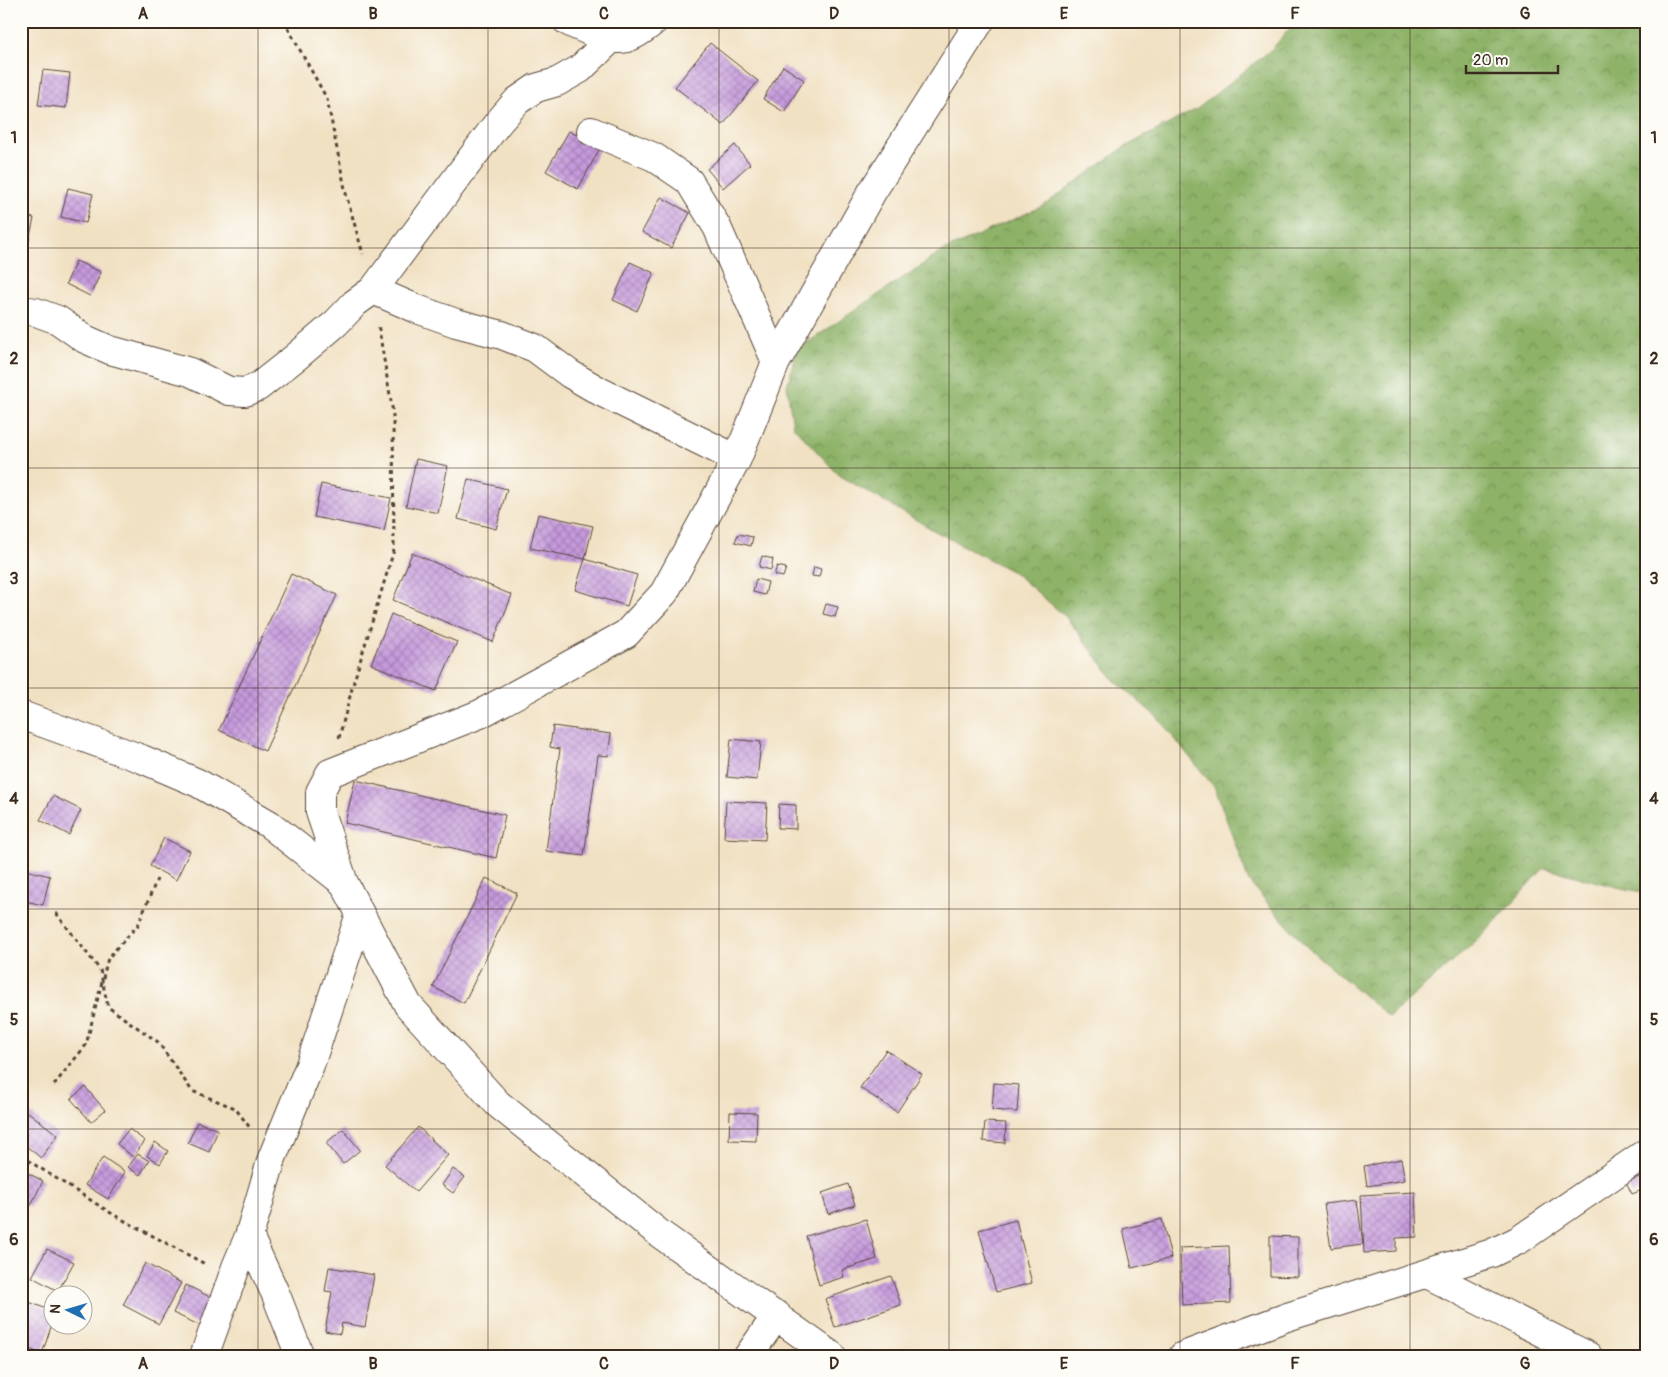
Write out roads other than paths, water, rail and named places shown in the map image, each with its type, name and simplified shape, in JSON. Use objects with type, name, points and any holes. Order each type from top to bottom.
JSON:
[{"type":"street","points":[[567,21],[610,40],[624,39],[641,33],[654,21]]},
{"type":"street","points":[[832,1356],[777,1315],[660,1234],[498,1104],[408,1005],[344,883],[320,812],[320,792],[330,773],[480,714],[626,634],[664,593],[736,458],[776,362],[872,192],[980,21]]},
{"type":"street","points":[[21,310],[36,312],[58,320],[85,339],[110,350],[190,372],[229,391],[245,392],[258,387],[296,358],[336,323],[355,303],[373,290],[497,124],[517,101],[536,88],[557,82],[580,69],[610,40]]},
{"type":"street","points":[[591,131],[654,157],[689,181],[717,227],[776,362]]},
{"type":"street","points":[[373,290],[432,315],[502,335],[535,348],[570,374],[601,392],[736,458]]},
{"type":"street","points":[[23,723],[142,759],[198,782],[269,824],[344,883]]},
{"type":"street","points":[[204,1356],[249,1236],[272,1158],[310,1065],[360,914]]},
{"type":"street","points":[[1183,1356],[1287,1317],[1492,1253],[1519,1240],[1647,1152]]},
{"type":"street","points":[[249,1236],[276,1295],[300,1356]]},
{"type":"street","points":[[1427,1274],[1588,1356]]},
{"type":"street","points":[[748,1356],[777,1315]]}]
